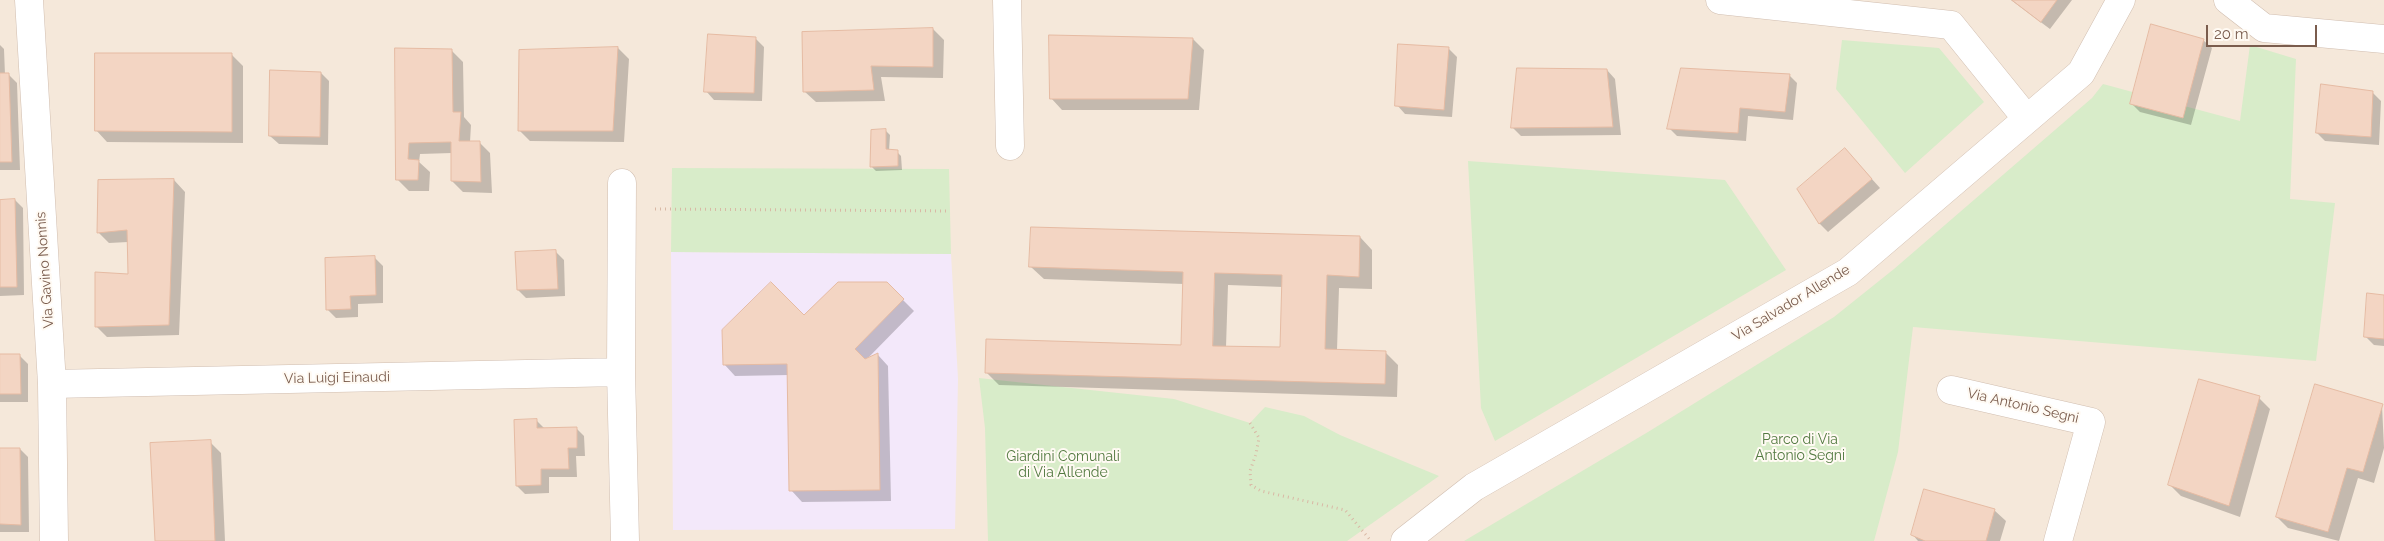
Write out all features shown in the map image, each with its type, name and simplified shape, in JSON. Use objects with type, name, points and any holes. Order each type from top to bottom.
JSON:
[{"type":"street","name":"Via Gavino Nonnis","points":[[29,0],[52,384],[54,541]]},
{"type":"street","points":[[1007,0],[1010,146]]},
{"type":"street","points":[[1720,0],[1951,25],[2027,119]]},
{"type":"street","name":"Via Salvador Allende","points":[[1406,541],[1474,487],[1848,272],[2081,73],[2121,0]]},
{"type":"street","points":[[2228,0],[2264,28],[2384,39]]},
{"type":"street","points":[[622,196],[621,372],[625,541]]},
{"type":"street","name":"Via Luigi Einaudi","points":[[52,384],[621,372]]},
{"type":"street","name":"Via Antonio Segni","points":[[1951,390],[2091,422],[2058,541]]},
{"type":"path","points":[[622,196],[950,211]]},
{"type":"path","points":[[1250,423],[1259,438],[1250,470],[1251,484],[1269,493],[1345,510],[1371,541]]},
{"type":"shaded area","points":[[0,0],[2384,0],[2384,541],[0,541]]},
{"type":"shaded area","points":[[671,252],[951,254],[958,379],[955,529],[673,530]]},
{"type":"green space","points":[[1842,40],[1939,48],[1984,102],[1905,173],[1836,89]]},
{"type":"green space","name":"Parco di Via Antonio Segni","points":[[2250,45],[2296,59],[2290,199],[2335,203],[2316,361],[1913,327],[1898,452],[1874,541],[1464,541],[1648,432],[1834,317],[1894,269],[2092,98],[2103,84],[2240,121]]},
{"type":"green space","points":[[1468,161],[1725,180],[1786,270],[1495,441],[1481,408]]},
{"type":"green space","points":[[672,168],[949,169],[951,254],[671,252]]},
{"type":"green space","name":"Giardini Comunali di Via Allende","points":[[979,378],[1174,399],[1250,423],[1265,407],[1304,416],[1340,435],[1439,476],[1347,541],[988,541],[985,428]]},
{"type":"building","points":[[2012,0],[2057,0],[2041,22]]},
{"type":"building","points":[[2151,24],[2204,39],[2183,118],[2130,104]]},
{"type":"building","points":[[933,28],[933,67],[871,66],[874,90],[803,92],[802,32]]},
{"type":"building","points":[[708,34],[756,37],[754,93],[704,92]]},
{"type":"building","points":[[1049,35],[1193,38],[1188,99],[1050,99]]},
{"type":"building","points":[[1398,44],[1449,47],[1444,110],[1395,106]]},
{"type":"building","points":[[618,47],[613,131],[518,131],[519,50]]},
{"type":"building","points":[[395,48],[452,49],[453,112],[461,112],[459,141],[480,141],[481,182],[451,181],[451,142],[409,143],[408,159],[419,160],[418,180],[396,180]]},
{"type":"building","points":[[95,53],[232,53],[232,132],[95,131]]},
{"type":"building","points":[[1517,68],[1607,69],[1613,127],[1511,128]]},
{"type":"building","points":[[1681,68],[1790,74],[1785,112],[1740,108],[1738,133],[1667,129]]},
{"type":"building","points":[[270,70],[321,72],[320,137],[269,136]]},
{"type":"building","points":[[0,73],[9,73],[12,162],[0,162]]},
{"type":"building","points":[[2321,84],[2373,91],[2371,137],[2316,133]]},
{"type":"building","points":[[886,129],[886,149],[898,150],[898,166],[870,167],[871,130]]},
{"type":"building","points":[[1845,148],[1872,179],[1819,224],[1797,189]]},
{"type":"building","points":[[174,179],[169,325],[95,327],[95,272],[128,274],[127,230],[97,233],[98,180]]},
{"type":"building","points":[[15,199],[17,287],[0,287],[0,200]]},
{"type":"building","points":[[1031,227],[1360,236],[1359,277],[1327,275],[1325,349],[1386,351],[1385,384],[985,373],[986,339],[1181,345],[1183,272],[1029,267]],"holes":[[[1215,273],[1282,275],[1280,347],[1213,346]]]},
{"type":"building","points":[[556,250],[558,289],[517,290],[515,252]]},
{"type":"building","points":[[375,256],[376,295],[350,296],[351,309],[326,310],[325,258]]},
{"type":"building","points":[[771,282],[804,315],[838,282],[887,282],[904,299],[855,349],[865,359],[878,353],[880,490],[789,491],[787,364],[723,365],[722,330]]},
{"type":"building","points":[[2367,293],[2384,295],[2384,339],[2364,337]]},
{"type":"building","points":[[0,354],[20,354],[21,394],[0,394]]},
{"type":"building","points":[[2199,379],[2260,396],[2229,506],[2168,485]]},
{"type":"building","points":[[2315,384],[2383,404],[2363,472],[2347,468],[2328,532],[2276,517]]},
{"type":"building","points":[[537,419],[537,428],[577,427],[577,448],[568,448],[569,469],[541,469],[541,485],[516,486],[514,420]]},
{"type":"building","points":[[211,440],[215,541],[155,541],[150,443]]},
{"type":"building","points":[[0,448],[20,448],[21,525],[0,524]]},
{"type":"building","points":[[1924,489],[1995,509],[1986,541],[1925,541],[1911,535]]}]
